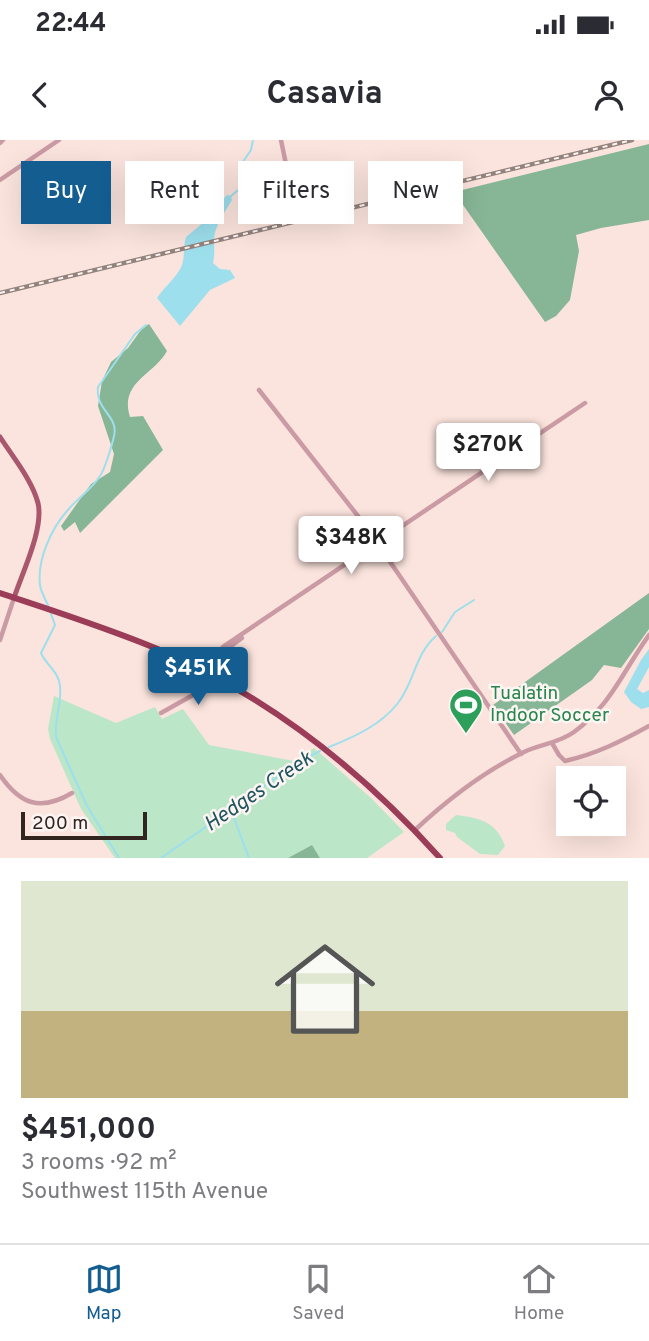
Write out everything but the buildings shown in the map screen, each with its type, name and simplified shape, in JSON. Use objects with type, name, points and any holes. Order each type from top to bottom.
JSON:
[{"type":"highway","points":[[0,593],[115,632],[206,671],[272,710],[363,780],[440,858]]},
{"type":"main road","points":[[0,437],[32,488],[39,511],[36,533],[14,598]]},
{"type":"street","points":[[0,180],[59,140]]},
{"type":"street","points":[[281,140],[285,161]]},
{"type":"street","points":[[259,390],[377,543],[520,754]]},
{"type":"street","points":[[161,713],[190,698],[209,662],[218,652],[585,403]]},
{"type":"street","points":[[0,640],[14,598]]},
{"type":"street","points":[[415,830],[444,804],[520,754],[563,739],[576,730],[607,701],[649,635]]},
{"type":"street","points":[[552,743],[565,761],[611,746],[649,726]]},
{"type":"street","points":[[0,775],[15,794],[33,803],[55,802],[72,793]]},
{"type":"green space","points":[[649,144],[649,220],[576,235],[579,251],[570,300],[556,316],[545,322],[463,205],[463,190]]},
{"type":"green space","points":[[149,324],[167,351],[133,387],[128,405],[130,417],[143,416],[163,450],[80,533],[75,522],[64,531],[61,526],[91,484],[110,472],[114,454],[98,406],[102,381],[111,362],[128,348]]},
{"type":"green space","points":[[649,593],[649,629],[621,668],[604,665],[592,680],[514,735],[493,705]]},
{"type":"green space","points":[[54,696],[116,723],[155,707],[162,719],[183,709],[209,745],[294,761],[314,748],[371,798],[404,832],[367,858],[320,858],[312,845],[288,858],[115,858],[81,809],[50,739],[48,729]]},
{"type":"green space","points":[[456,815],[492,826],[505,846],[498,855],[480,854],[455,833],[446,830],[446,824]]},
{"type":"green space","points":[[312,845],[320,858],[288,858]]},
{"type":"water","points":[[227,195],[231,196],[232,200],[224,214],[224,199]]},
{"type":"water","points":[[202,224],[218,224],[214,239],[213,263],[220,269],[230,270],[235,278],[210,290],[180,326],[157,298],[180,269],[186,237]]},
{"type":"water","points":[[649,649],[649,667],[637,689],[643,693],[649,690],[649,707],[641,709],[631,702],[624,692]]},
{"type":"waterway","name":"Hedges Creek","points":[[231,196],[243,186],[242,163],[251,150],[253,140]]},
{"type":"waterway","name":"Hedges Creek","points":[[48,605],[41,588],[40,575],[46,545],[61,518],[100,476],[114,436],[115,429],[100,402],[98,387],[135,334],[146,325]]},
{"type":"waterway","name":"Hedges Creek","points":[[442,632],[455,612],[474,600]]},
{"type":"waterway","name":"Hedges Creek","points":[[51,614],[55,625],[41,653],[60,686],[56,737],[87,806],[119,858]]},
{"type":"waterway","name":"Hedges Creek","points":[[329,747],[366,730],[391,711],[403,695],[423,651],[436,636]]},
{"type":"waterway","name":"Hedges Creek","points":[[161,858],[299,762],[320,751]]},
{"type":"waterway","points":[[231,810],[249,858]]},
{"type":"railway","points":[[0,293],[632,140]]},
{"type":"place","name":"Tualatin Indoor Soccer","points":[[466,735]]}]
